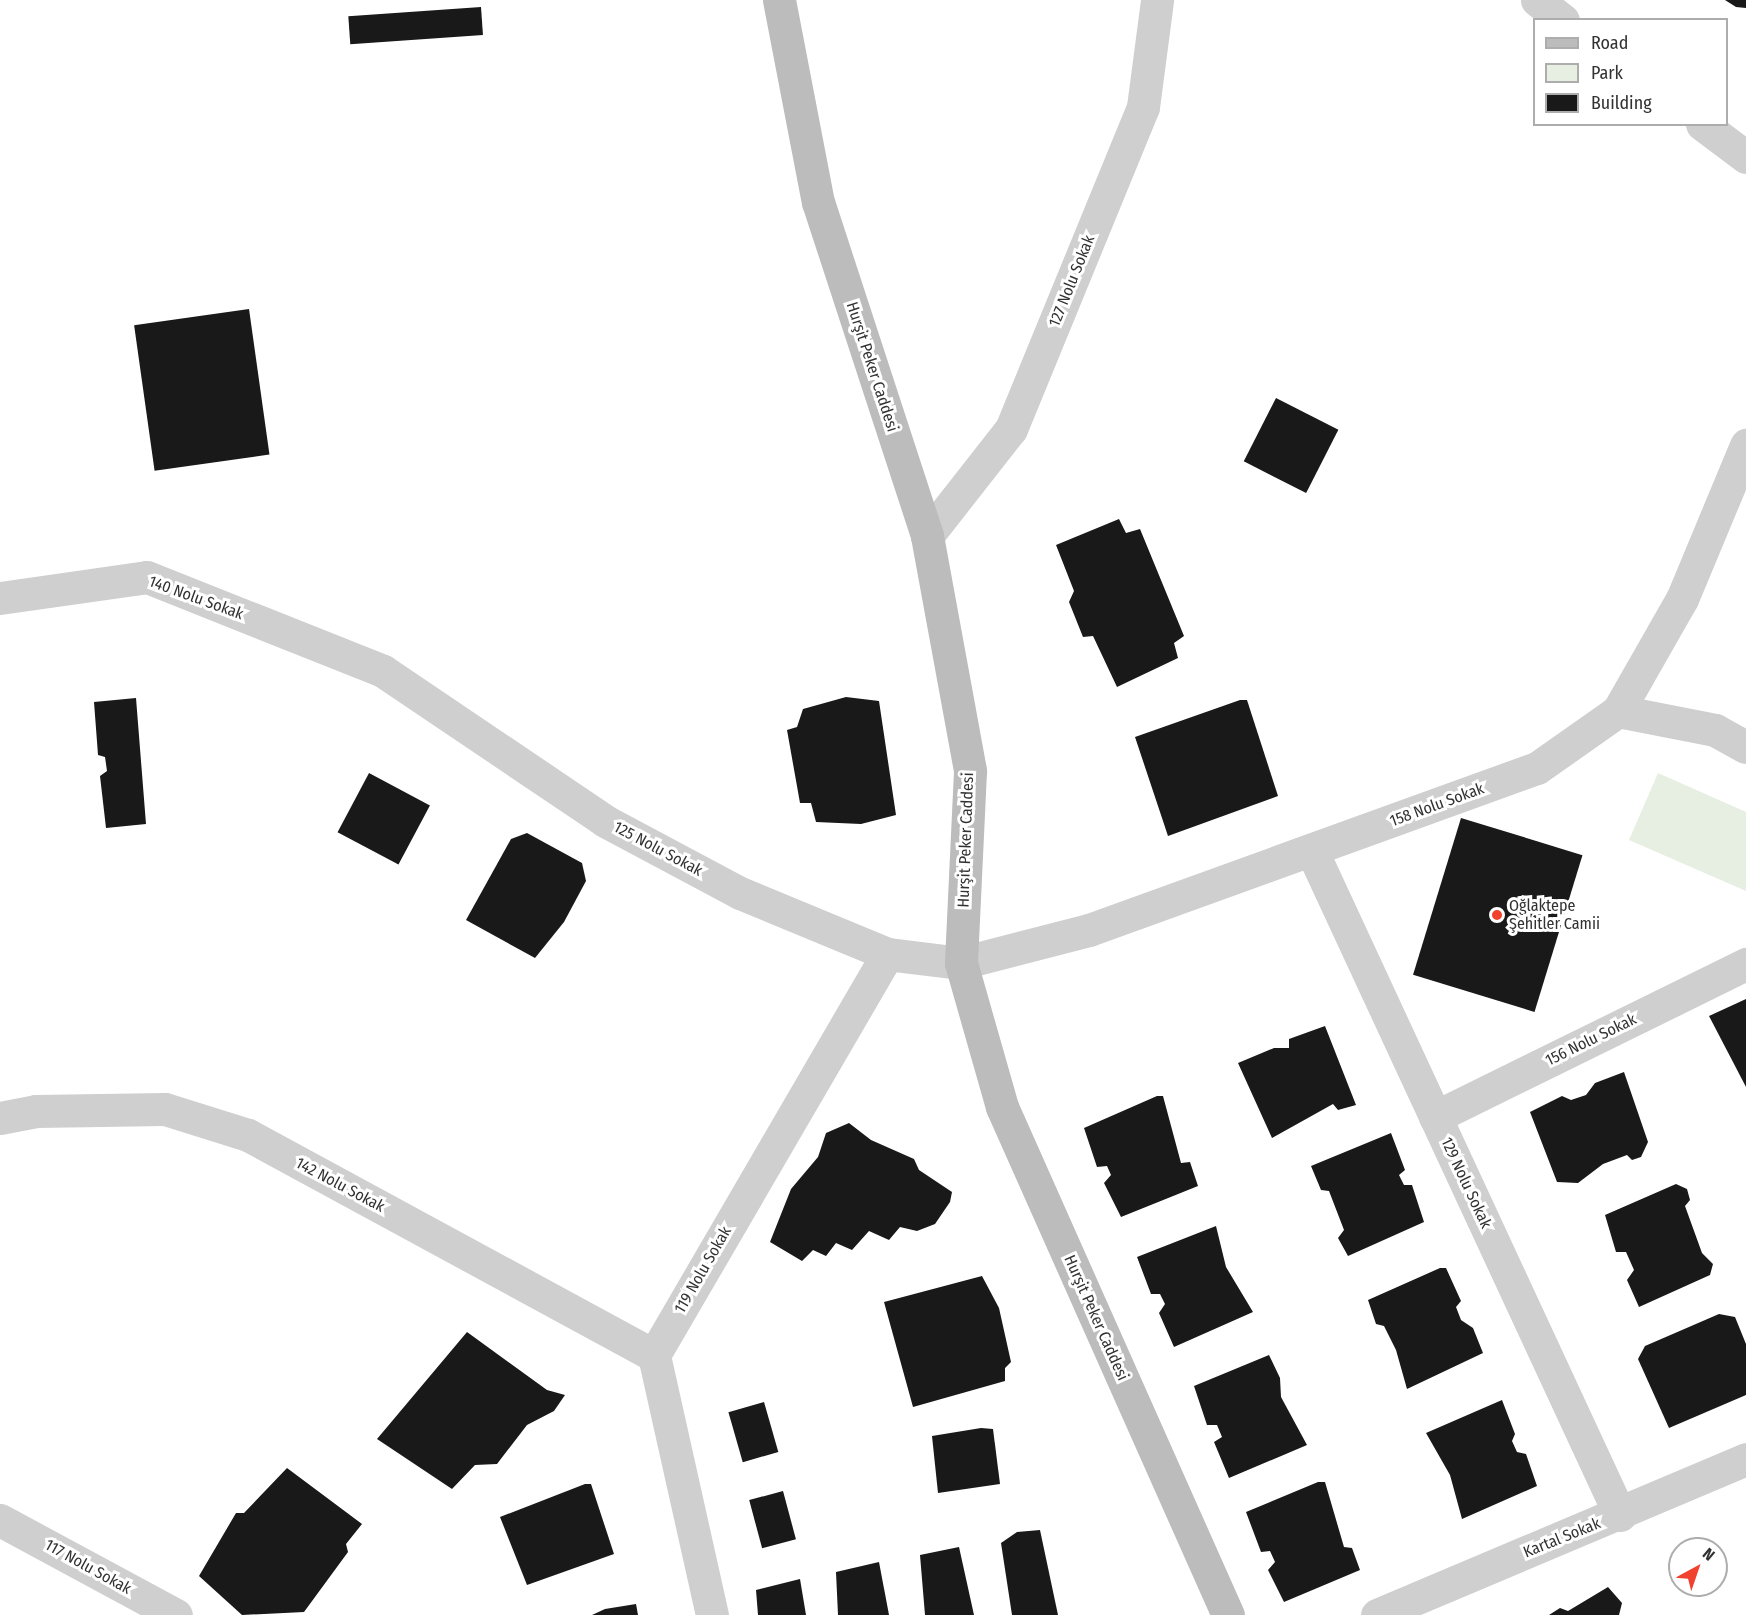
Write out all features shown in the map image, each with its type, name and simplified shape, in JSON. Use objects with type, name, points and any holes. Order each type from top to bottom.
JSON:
[{"type":"street","name":"Hurşit Peker Caddesi","points":[[779,0],[818,202],[927,536],[970,771],[961,963],[1002,1107],[1228,1615]]},
{"type":"street","name":"127 Nolu Sokak","points":[[927,536],[1011,429],[1143,107],[1157,0]]},
{"type":"street","points":[[1537,0],[1560,18]]},
{"type":"street","points":[[1705,126],[1746,158]]},
{"type":"street","name":"158 Nolu Sokak","points":[[961,963],[1089,930],[1537,768],[1618,711],[1682,599],[1746,445]]},
{"type":"street","name":"140 Nolu Sokak","points":[[0,598],[147,577],[383,671]]},
{"type":"street","name":"125 Nolu Sokak","points":[[383,671],[605,821],[740,892],[887,954],[961,963]]},
{"type":"street","points":[[1618,711],[1715,730],[1746,747]]},
{"type":"street","name":"129 Nolu Sokak","points":[[1312,851],[1620,1515]]},
{"type":"street","name":"119 Nolu Sokak","points":[[654,1355],[887,954]]},
{"type":"street","name":"156 Nolu Sokak","points":[[1435,1117],[1746,964]]},
{"type":"street","name":"142 Nolu Sokak","points":[[0,1118],[36,1112],[165,1109],[248,1135],[654,1355]]},
{"type":"street","points":[[654,1355],[712,1615]]},
{"type":"street","name":"Kartal Sokak","points":[[1377,1615],[1620,1515],[1746,1459]]},
{"type":"street","name":"117 Nolu Sokak","points":[[0,1520],[176,1615]]},
{"type":"green space","points":[[1658,773],[1746,812],[1746,891],[1629,840]]},
{"type":"building","points":[[1725,0],[1746,0],[1746,8],[1736,7]]},
{"type":"building","points":[[481,7],[483,35],[350,44],[348,16]]},
{"type":"building","points":[[249,309],[269,455],[155,471],[134,325]]},
{"type":"building","points":[[1276,398],[1338,430],[1306,493],[1244,461]]},
{"type":"building","points":[[1119,519],[1126,533],[1140,529],[1184,636],[1174,643],[1178,658],[1117,687],[1093,636],[1083,637],[1069,602],[1074,591],[1056,545]]},
{"type":"building","points":[[846,697],[879,701],[896,815],[861,824],[816,822],[811,803],[800,803],[787,730],[797,727],[803,709]]},
{"type":"building","points":[[136,698],[146,824],[106,828],[100,776],[107,771],[105,757],[98,755],[94,702]]},
{"type":"building","points":[[1240,700],[1247,700],[1278,796],[1168,836],[1135,737]]},
{"type":"building","points":[[369,773],[430,805],[398,865],[338,832]]},
{"type":"building","name":"Oğlaktepe Şehitler Camii","points":[[1461,818],[1582,855],[1535,1012],[1413,975]]},
{"type":"building","points":[[527,833],[582,863],[586,881],[564,922],[535,958],[466,920],[511,839]]},
{"type":"building","points":[[1746,999],[1746,1087],[1709,1016]]},
{"type":"building","points":[[1325,1026],[1356,1105],[1338,1110],[1333,1104],[1272,1138],[1238,1063],[1274,1048],[1289,1048],[1289,1039]]},
{"type":"building","points":[[1624,1072],[1648,1142],[1641,1157],[1632,1160],[1627,1155],[1603,1164],[1578,1183],[1557,1182],[1530,1112],[1562,1096],[1571,1100],[1586,1095],[1595,1083]]},
{"type":"building","points":[[1157,1096],[1163,1096],[1181,1163],[1190,1162],[1198,1186],[1121,1217],[1104,1183],[1111,1175],[1107,1166],[1097,1167],[1084,1128]]},
{"type":"building","points":[[849,1123],[871,1140],[914,1159],[919,1170],[952,1192],[950,1202],[935,1224],[917,1231],[900,1227],[889,1240],[869,1231],[852,1250],[836,1243],[826,1256],[813,1250],[802,1261],[770,1242],[791,1189],[818,1157],[826,1133]]},
{"type":"building","points":[[1391,1133],[1405,1170],[1399,1175],[1404,1185],[1412,1185],[1424,1222],[1348,1256],[1338,1238],[1344,1230],[1329,1191],[1321,1190],[1311,1166]]},
{"type":"building","points":[[1676,1184],[1687,1189],[1690,1200],[1685,1206],[1702,1253],[1713,1264],[1710,1275],[1639,1307],[1627,1280],[1634,1270],[1626,1252],[1616,1252],[1605,1215]]},
{"type":"building","points":[[1216,1226],[1226,1267],[1253,1312],[1174,1347],[1159,1313],[1165,1304],[1160,1294],[1151,1294],[1137,1257]]},
{"type":"building","points":[[1440,1268],[1446,1268],[1461,1301],[1456,1307],[1461,1320],[1473,1328],[1483,1353],[1407,1389],[1396,1350],[1384,1326],[1376,1324],[1368,1300]]},
{"type":"building","points":[[982,1276],[999,1308],[1011,1362],[1005,1368],[1005,1381],[913,1407],[884,1302]]},
{"type":"building","points":[[1719,1314],[1735,1317],[1746,1344],[1746,1395],[1669,1428],[1638,1359],[1645,1346]]},
{"type":"building","points":[[467,1332],[547,1390],[565,1395],[554,1411],[527,1425],[497,1464],[475,1465],[452,1489],[377,1439]]},
{"type":"building","points":[[1269,1355],[1280,1378],[1281,1397],[1307,1445],[1229,1478],[1214,1442],[1222,1437],[1217,1425],[1207,1425],[1194,1386]]},
{"type":"building","points":[[1502,1400],[1515,1434],[1512,1441],[1517,1452],[1526,1454],[1537,1486],[1462,1519],[1450,1475],[1426,1433]]},
{"type":"building","points":[[764,1402],[778,1452],[743,1462],[728,1412]]},
{"type":"building","points":[[981,1428],[993,1429],[1000,1484],[938,1493],[932,1436]]},
{"type":"building","points":[[287,1468],[362,1524],[346,1544],[348,1552],[304,1612],[242,1615],[199,1576],[236,1513],[244,1513]]},
{"type":"building","points":[[1318,1482],[1325,1482],[1344,1547],[1352,1548],[1360,1570],[1284,1602],[1268,1570],[1275,1562],[1270,1551],[1261,1552],[1246,1512]]},
{"type":"building","points":[[585,1484],[591,1484],[614,1554],[527,1585],[500,1517]]},
{"type":"building","points":[[783,1491],[796,1539],[762,1548],[749,1500]]},
{"type":"building","points":[[1040,1530],[1058,1615],[1012,1615],[1001,1543],[1017,1532]]},
{"type":"building","points":[[959,1547],[974,1615],[925,1615],[920,1555]]},
{"type":"building","points":[[879,1562],[889,1615],[838,1615],[836,1572]]},
{"type":"building","points":[[800,1579],[806,1615],[758,1615],[756,1590]]},
{"type":"building","points":[[1608,1587],[1622,1603],[1619,1615],[1549,1615],[1560,1608],[1568,1611]]},
{"type":"building","points":[[636,1604],[638,1615],[592,1615],[605,1609]]},
{"type":"place","name":"Oğlaktepe Şehitler Camii","points":[[1497,915]]}]
